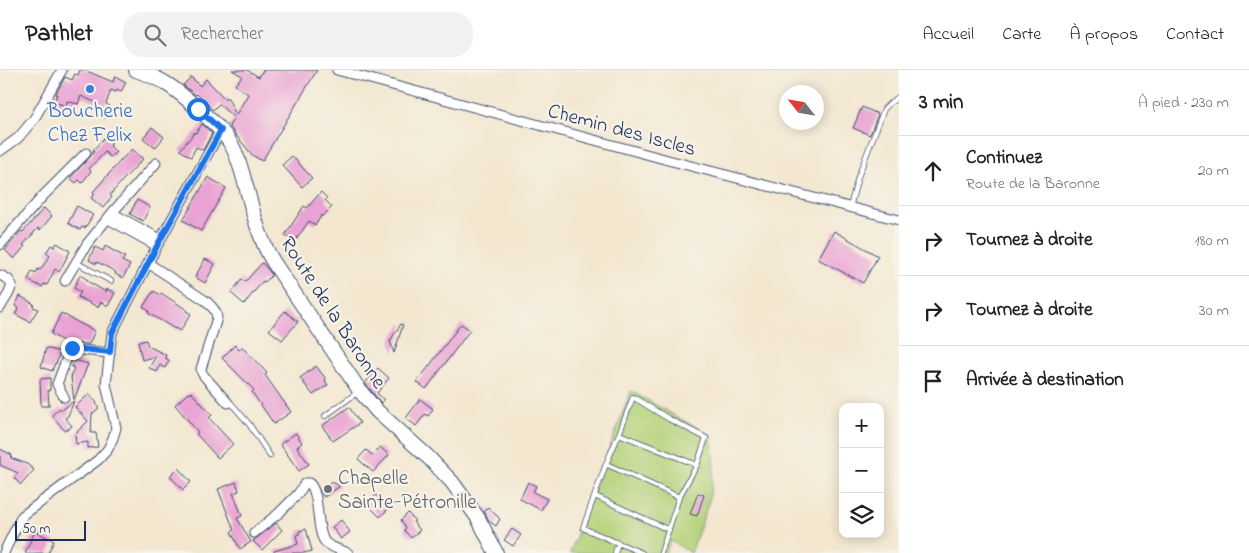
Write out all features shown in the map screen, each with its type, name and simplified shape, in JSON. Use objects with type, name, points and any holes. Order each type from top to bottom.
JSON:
[{"type":"main road","name":"Route de la Baronne","points":[[136,70],[169,84],[221,130],[228,139],[239,163],[270,258],[360,391],[377,411],[428,457],[452,482],[478,518],[492,550]]},
{"type":"street","points":[[0,151],[18,138],[34,119],[62,70]]},
{"type":"street","name":"Chemin des Iscles","points":[[337,70],[668,160],[899,220]]},
{"type":"street","points":[[4,553],[22,516],[98,460],[108,449],[116,428],[106,384],[112,333],[159,242],[221,130]]},
{"type":"street","points":[[0,245],[43,196],[86,152]]},
{"type":"street","points":[[65,281],[87,244],[156,163]]},
{"type":"street","points":[[110,216],[159,242]]},
{"type":"street","points":[[148,263],[194,293],[213,308],[216,313],[217,318],[201,369],[202,373],[228,403]]},
{"type":"street","points":[[0,274],[12,284],[0,308]]},
{"type":"street","points":[[64,397],[57,384],[72,348],[110,352]]},
{"type":"street","points":[[254,533],[279,513],[298,494],[305,483],[309,483],[314,489],[325,542],[348,553]]},
{"type":"lane","points":[[850,207],[858,177],[884,109],[899,97]]},
{"type":"lane","points":[[77,262],[111,281]]},
{"type":"lane","points":[[325,416],[360,391]]},
{"type":"lane","points":[[642,553],[584,528],[606,464],[633,397],[706,438],[697,465],[679,497],[661,553]]},
{"type":"lane","points":[[228,403],[231,403],[249,424],[270,456]]},
{"type":"lane","points":[[619,434],[697,465]]},
{"type":"lane","points":[[606,464],[679,497]]},
{"type":"lane","points":[[595,496],[669,530]]},
{"type":"lane","points":[[615,553],[618,543]]},
{"type":"green space","points":[[631,391],[711,436],[714,466],[709,501],[691,553],[671,541],[665,553],[570,553]]},
{"type":"building","points":[[80,70],[113,82],[115,76],[126,82],[121,92],[111,90],[106,104],[110,106],[106,116],[95,110],[97,103],[81,96],[78,104],[67,101],[66,106],[54,102],[65,77],[72,80],[75,74],[78,75]]},
{"type":"building","points":[[232,70],[247,70],[259,77],[263,70],[317,70],[262,161],[252,155],[229,126],[234,118],[219,104],[213,110],[197,94],[183,85],[191,77],[200,86],[206,79],[224,98],[228,98],[236,115],[248,94],[235,85],[242,76]]},
{"type":"building","points":[[862,107],[878,114],[870,135],[853,128]]},
{"type":"building","points":[[202,124],[212,133],[203,150],[196,147],[191,157],[180,150]]},
{"type":"building","points":[[152,127],[164,137],[155,148],[143,138]]},
{"type":"building","points":[[105,137],[112,143],[110,146],[116,152],[110,157],[105,152],[89,169],[91,171],[82,183],[79,180],[76,183],[70,178],[90,157],[93,150]]},
{"type":"building","points":[[132,149],[143,159],[110,195],[112,197],[103,208],[91,198],[95,194],[93,192]]},
{"type":"building","points":[[292,156],[312,178],[302,187],[282,165]]},
{"type":"building","points":[[208,177],[226,188],[201,231],[183,220]]},
{"type":"building","points":[[321,192],[327,198],[325,200],[332,207],[322,215],[315,225],[309,221],[295,241],[285,235],[304,206],[307,208]]},
{"type":"building","points":[[137,200],[150,207],[143,221],[130,214]]},
{"type":"building","points":[[77,206],[93,215],[85,228],[82,227],[80,230],[68,223]]},
{"type":"building","points":[[44,208],[52,216],[40,230],[38,228],[14,259],[5,250]]},
{"type":"building","points":[[834,231],[878,256],[863,283],[818,259]]},
{"type":"building","points":[[57,243],[70,251],[59,272],[55,269],[47,285],[44,284],[42,287],[28,280],[32,271],[36,273],[38,269],[40,270],[50,256],[46,253],[51,245],[54,247]]},
{"type":"building","points":[[105,246],[125,257],[122,261],[130,265],[123,278],[115,274],[116,272],[89,260],[95,247],[103,251]]},
{"type":"building","points":[[205,259],[215,264],[205,283],[195,277]]},
{"type":"building","points":[[262,263],[272,275],[265,282],[263,281],[244,304],[231,293],[242,279],[245,282]]},
{"type":"building","points":[[80,275],[106,292],[107,289],[115,293],[108,306],[101,302],[98,307],[78,297],[81,292],[74,288]]},
{"type":"building","points":[[154,291],[160,295],[161,293],[191,314],[180,331],[148,313],[149,311],[143,307]]},
{"type":"building","points":[[20,296],[34,304],[33,307],[38,309],[30,322],[15,314],[19,308],[15,306]]},
{"type":"building","points":[[285,311],[298,322],[282,340],[269,330]]},
{"type":"building","points":[[61,313],[95,331],[89,344],[68,344],[51,334]]},
{"type":"building","points":[[401,324],[403,325],[394,353],[390,341]]},
{"type":"building","points":[[461,324],[470,330],[426,389],[417,382]]},
{"type":"building","points":[[146,340],[148,346],[166,355],[165,358],[169,360],[165,368],[160,365],[157,372],[149,368],[156,356],[142,360],[138,342]]},
{"type":"building","points":[[235,345],[239,350],[242,347],[267,373],[265,375],[291,412],[274,424],[252,392],[254,390],[222,358]]},
{"type":"building","points":[[46,348],[60,352],[52,371],[41,367]]},
{"type":"building","points":[[75,360],[88,364],[74,400],[71,376]]},
{"type":"building","points":[[316,366],[326,379],[325,381],[328,385],[313,395],[300,378]]},
{"type":"building","points":[[378,368],[389,378],[377,393],[384,400],[381,403],[365,383]]},
{"type":"building","points":[[50,378],[50,390],[48,390],[49,406],[41,406],[40,379]]},
{"type":"building","points":[[191,392],[212,415],[209,418],[233,444],[218,458],[196,434],[198,432],[175,405]]},
{"type":"building","points":[[89,394],[98,406],[98,409],[92,414],[91,433],[96,433],[98,447],[88,448],[88,442],[76,444],[75,434],[88,421],[75,407]]},
{"type":"building","points":[[420,399],[433,409],[428,416],[425,414],[416,426],[406,418]]},
{"type":"building","points":[[74,401],[68,416],[65,418],[72,426],[64,430],[52,415],[60,408],[62,410]]},
{"type":"building","points":[[349,407],[360,423],[333,441],[322,426]]},
{"type":"building","points":[[296,433],[302,443],[297,447],[309,464],[299,471],[280,444]]},
{"type":"building","points":[[380,447],[389,455],[373,472],[358,459],[366,450],[372,455]]},
{"type":"building","points":[[0,449],[12,455],[11,458],[27,464],[34,470],[21,485],[14,478],[18,473],[0,465]]},
{"type":"building","points":[[178,468],[191,482],[183,490],[170,476]]},
{"type":"building","points":[[236,482],[239,491],[233,493],[242,516],[237,518],[251,542],[240,549],[231,532],[234,530],[218,489]]},
{"type":"building","name":"Chapelle Sainte-Pétronille","points":[[332,482],[340,486],[324,497],[320,490]]},
{"type":"building","points":[[528,482],[536,486],[533,492],[547,499],[541,510],[520,499]]},
{"type":"building","points":[[698,493],[704,495],[697,516],[690,514]]},
{"type":"building","points":[[376,495],[389,508],[380,517],[367,504]]},
{"type":"building","points":[[488,507],[500,519],[496,526],[489,521],[484,511]]},
{"type":"building","points":[[408,513],[420,530],[411,538],[404,530],[406,528],[401,520]]},
{"type":"building","points":[[341,520],[350,532],[341,539],[332,527]]},
{"type":"building","points":[[276,523],[282,530],[262,550],[253,541]]},
{"type":"building","points":[[306,529],[312,551],[304,553],[274,553],[274,551],[298,544],[296,535],[299,534],[299,531]]},
{"type":"building","points":[[512,529],[521,535],[513,546],[504,540]]},
{"type":"building","points":[[35,531],[54,541],[48,553],[25,553]]},
{"type":"place","name":"Boucherie Chez Felix","points":[[90,89]]},
{"type":"place","name":"Chapelle Sainte-Pétronille","points":[[328,489]]},
{"type":"route","points":[[72,348],[110,352],[112,333],[157,246],[221,130],[198,109]]}]
